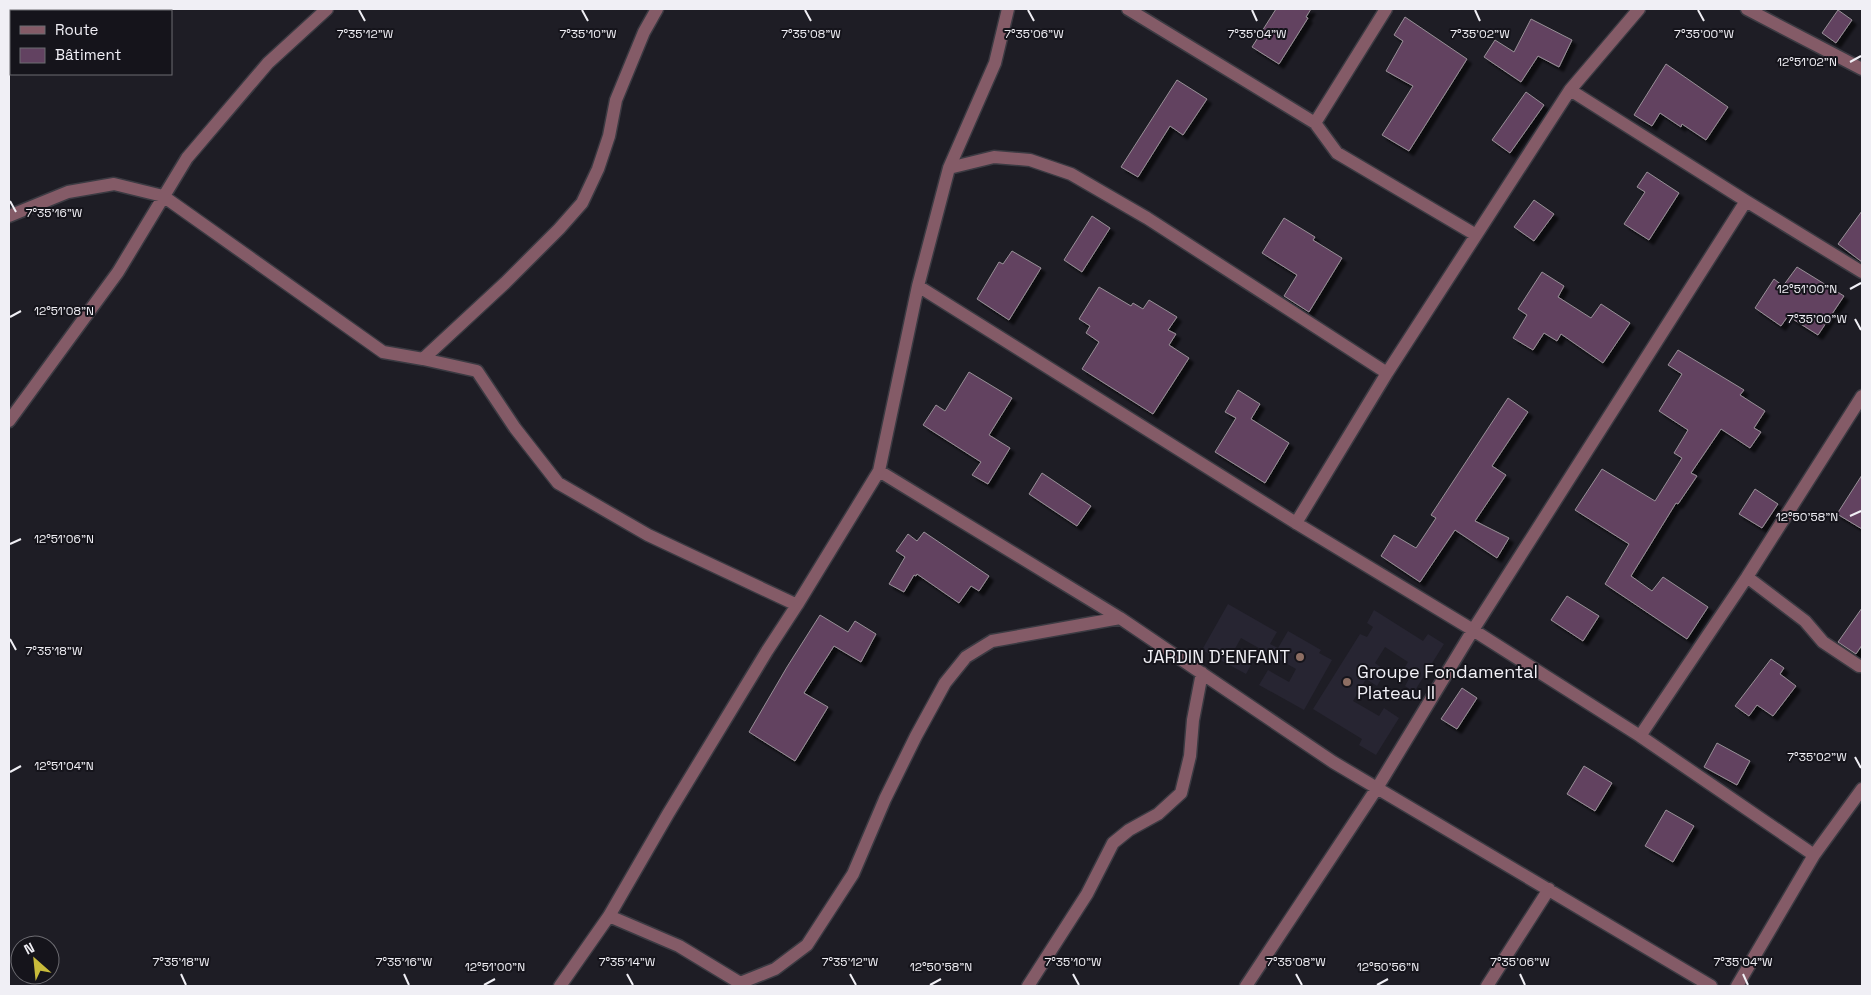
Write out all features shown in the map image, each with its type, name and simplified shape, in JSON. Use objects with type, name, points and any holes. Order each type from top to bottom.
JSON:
[{"type":"street","points":[[9,421],[118,272],[187,158],[268,64],[327,9]]},
{"type":"street","points":[[423,359],[505,283],[582,203],[601,161],[609,136],[616,100],[644,32],[657,9]]},
{"type":"street","points":[[563,984],[609,916],[762,659],[879,471],[918,286],[949,168],[994,63],[1008,9]]},
{"type":"street","points":[[1315,123],[1386,9]]},
{"type":"street","points":[[1296,523],[1387,373],[1570,90],[1639,9]]},
{"type":"street","points":[[1747,9],[1862,69]]},
{"type":"street","points":[[1132,10],[1315,123],[1337,152],[1476,235]]},
{"type":"street","points":[[1570,90],[1746,202],[1862,272]]},
{"type":"street","points":[[949,168],[994,157],[1030,160],[1071,174],[1147,218],[1387,373]]},
{"type":"street","points":[[9,216],[68,192],[114,184],[163,196],[383,352],[477,371],[515,428],[558,483],[648,534],[797,605]]},
{"type":"street","points":[[1246,986],[1377,788],[1473,630],[1746,202]]},
{"type":"street","points":[[918,286],[1296,523],[1473,630],[1640,736],[1814,855]]},
{"type":"street","points":[[1640,736],[1747,577],[1862,396]]},
{"type":"street","points":[[879,471],[1120,618],[1333,762],[1711,986]]},
{"type":"street","points":[[1747,577],[1805,620],[1823,642],[1859,666],[1862,666]]},
{"type":"street","points":[[609,916],[679,946],[742,985],[775,969],[807,945],[853,874],[885,799],[916,736],[945,683],[966,657],[992,641],[1120,618]]},
{"type":"street","points":[[1028,986],[1087,894],[1114,843],[1129,830],[1158,814],[1181,793],[1190,756],[1193,720],[1202,673]]},
{"type":"street","points":[[1737,986],[1814,855],[1862,789]]},
{"type":"street","points":[[1487,986],[1549,889]]},
{"type":"shaded area","name":"JARDIN D'ENFANT","points":[[1228,604],[1277,632],[1270,644],[1278,648],[1288,631],[1321,650],[1319,653],[1332,660],[1304,710],[1259,685],[1268,670],[1289,682],[1296,669],[1241,638],[1232,654],[1251,665],[1246,674],[1202,650]]},
{"type":"shaded area","name":"Groupe Fondamental Plateau II","points":[[1374,610],[1423,641],[1428,634],[1444,644],[1414,692],[1405,686],[1410,677],[1402,672],[1408,662],[1385,647],[1375,663],[1386,671],[1377,686],[1366,679],[1353,701],[1379,716],[1384,708],[1399,718],[1376,755],[1359,745],[1362,739],[1313,709],[1360,634],[1367,637],[1373,627],[1367,623]]},
{"type":"building","points":[[1276,9],[1311,9],[1306,17],[1308,18],[1279,64],[1252,47]]},
{"type":"building","points":[[1838,10],[1852,20],[1836,43],[1822,33]]},
{"type":"building","points":[[1405,17],[1467,59],[1409,151],[1382,135],[1413,86],[1386,71],[1403,41],[1394,35]]},
{"type":"building","points":[[1531,19],[1572,40],[1559,67],[1538,56],[1521,82],[1484,57],[1495,40],[1514,52]]},
{"type":"building","points":[[1666,64],[1728,107],[1706,140],[1682,124],[1681,127],[1660,113],[1652,126],[1634,115]]},
{"type":"building","points":[[1177,80],[1207,99],[1183,135],[1170,126],[1138,177],[1121,167]]},
{"type":"building","points":[[1526,92],[1544,105],[1510,153],[1492,140]]},
{"type":"building","points":[[1647,172],[1679,193],[1649,240],[1624,224],[1645,192],[1637,187]]},
{"type":"building","points":[[1534,200],[1554,214],[1534,241],[1514,227]]},
{"type":"building","points":[[1862,211],[1862,262],[1838,244]]},
{"type":"building","points":[[1092,216],[1110,228],[1082,272],[1064,260]]},
{"type":"building","points":[[1284,218],[1315,237],[1313,240],[1342,258],[1309,312],[1284,296],[1297,275],[1262,253]]},
{"type":"building","points":[[1012,251],[1041,268],[1009,320],[977,299],[999,262],[1003,264]]},
{"type":"building","points":[[1797,267],[1844,296],[1818,335],[1788,316],[1781,326],[1755,308],[1774,279],[1783,286]]},
{"type":"building","points":[[1542,272],[1564,286],[1558,297],[1591,318],[1601,304],[1630,323],[1603,363],[1561,334],[1557,341],[1544,333],[1533,350],[1513,338],[1527,315],[1518,309]]},
{"type":"building","points":[[1099,287],[1131,306],[1133,303],[1143,309],[1149,300],[1177,317],[1168,330],[1176,334],[1169,345],[1189,358],[1153,414],[1082,369],[1099,342],[1086,333],[1090,326],[1079,319]]},
{"type":"building","points":[[1678,350],[1744,390],[1740,395],[1765,411],[1754,428],[1761,432],[1750,448],[1721,429],[1691,473],[1697,476],[1678,504],[1676,503],[1631,576],[1652,591],[1663,577],[1708,607],[1687,639],[1605,584],[1629,544],[1575,510],[1602,469],[1655,501],[1682,458],[1674,453],[1688,430],[1659,411],[1682,374],[1668,365]]},
{"type":"building","points":[[969,372],[1012,398],[989,435],[1010,448],[988,484],[972,475],[981,462],[923,425],[936,405],[945,411]]},
{"type":"building","points":[[1238,390],[1260,404],[1251,419],[1289,443],[1265,483],[1215,452],[1236,418],[1225,412]]},
{"type":"building","points":[[1508,398],[1528,412],[1492,466],[1506,475],[1475,521],[1509,538],[1497,558],[1455,530],[1420,582],[1381,556],[1394,535],[1416,548],[1436,518],[1431,515]]},
{"type":"building","points":[[1042,473],[1091,506],[1077,526],[1029,494]]},
{"type":"building","points":[[1862,475],[1862,529],[1837,514]]},
{"type":"building","points":[[1755,489],[1778,504],[1762,528],[1739,514]]},
{"type":"building","points":[[924,532],[989,576],[979,591],[971,586],[959,603],[917,574],[916,576],[914,575],[904,592],[889,584],[905,557],[896,551],[908,534],[917,541]]},
{"type":"building","points":[[1567,596],[1599,616],[1583,641],[1551,620]]},
{"type":"building","points":[[1862,608],[1862,645],[1856,654],[1838,642]]},
{"type":"building","points":[[820,615],[848,632],[855,621],[876,634],[861,662],[834,646],[804,693],[828,707],[795,761],[749,732]]},
{"type":"building","points":[[1771,659],[1784,668],[1780,674],[1796,686],[1773,716],[1757,705],[1749,716],[1735,706]]},
{"type":"building","points":[[1462,688],[1477,698],[1457,729],[1441,719]]},
{"type":"building","points":[[1717,743],[1750,761],[1737,785],[1704,767]]},
{"type":"building","points":[[1584,766],[1612,783],[1595,811],[1567,794]]},
{"type":"building","points":[[1666,810],[1694,826],[1673,862],[1645,846]]},
{"type":"place","name":"JARDIN D'ENFANT","points":[[1300,657]]},
{"type":"place","name":"Groupe Fondamental Plateau II","points":[[1347,682]]}]
